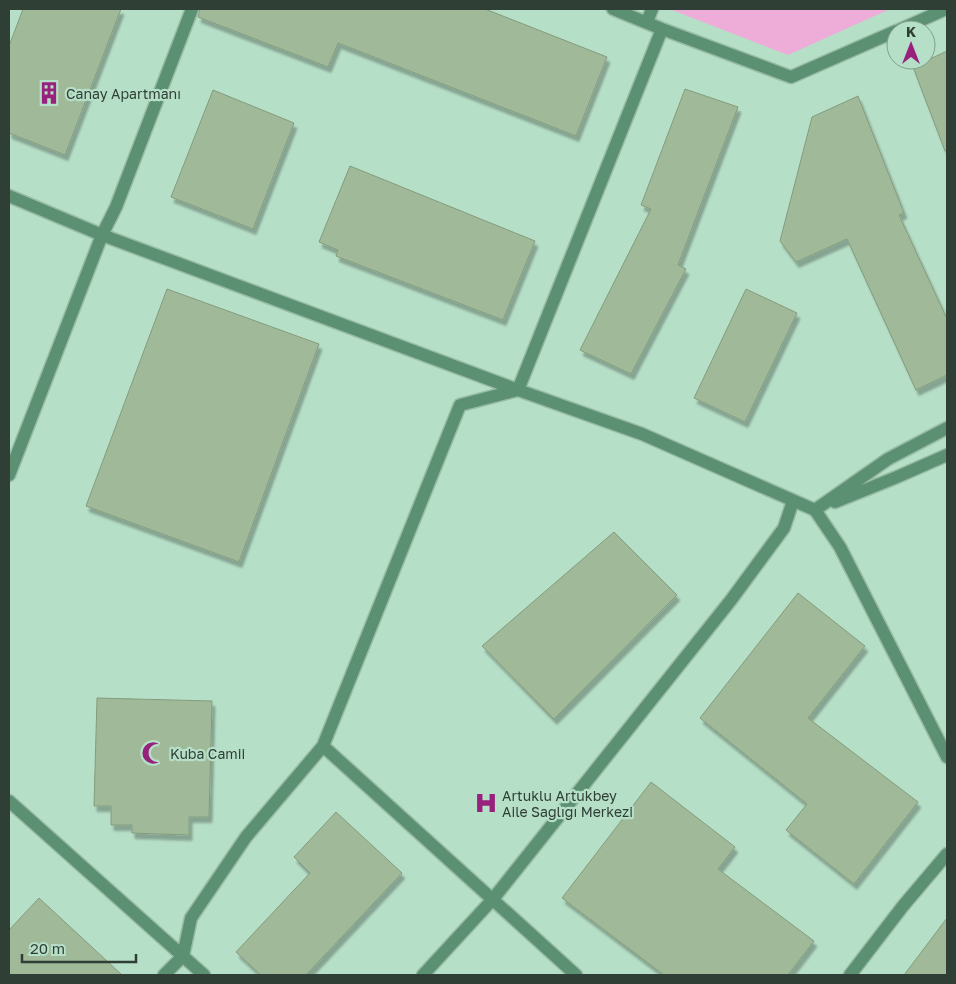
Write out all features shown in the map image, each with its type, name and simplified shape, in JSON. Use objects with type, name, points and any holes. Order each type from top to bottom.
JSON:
[{"type":"street","points":[[9,475],[102,235],[116,207],[192,9]]},
{"type":"street","points":[[613,9],[791,77],[886,36]]},
{"type":"street","points":[[647,22],[652,9]]},
{"type":"street","points":[[922,20],[946,9]]},
{"type":"street","points":[[518,390],[662,29]]},
{"type":"street","points":[[9,196],[102,235],[518,390],[642,434],[814,510],[840,547],[947,757]]},
{"type":"street","points":[[164,975],[183,956],[191,918],[246,837],[323,746],[460,405],[518,390]]},
{"type":"street","points":[[814,510],[888,459],[947,428]]},
{"type":"street","points":[[814,510],[897,477],[947,454]]},
{"type":"street","points":[[423,975],[493,899],[731,600],[784,528],[793,501]]},
{"type":"street","points":[[323,746],[576,975]]},
{"type":"street","points":[[9,801],[204,975]]},
{"type":"street","points":[[850,975],[947,854]]},
{"type":"shaded area","points":[[673,9],[890,9],[788,55]]},
{"type":"building","name":"Canay Apartmanı","points":[[23,9],[121,9],[65,155],[9,133],[9,46]]},
{"type":"building","points":[[200,9],[485,9],[607,57],[576,136],[338,43],[328,67],[198,17]]},
{"type":"building","points":[[947,51],[947,151],[945,151],[914,70],[936,70],[936,56]]},
{"type":"building","points":[[685,89],[738,107],[678,265],[686,269],[631,374],[580,350],[651,209],[641,205]]},
{"type":"building","points":[[213,90],[294,123],[253,229],[171,197]]},
{"type":"building","points":[[858,96],[904,213],[899,215],[947,319],[947,375],[916,390],[847,239],[796,262],[780,241],[812,117]]},
{"type":"building","points":[[350,166],[535,241],[503,320],[336,256],[338,250],[319,242]]},
{"type":"building","points":[[167,289],[319,344],[239,562],[86,506]]},
{"type":"building","points":[[746,289],[797,313],[745,422],[694,398]]},
{"type":"building","points":[[614,532],[677,595],[554,719],[482,646]]},
{"type":"building","points":[[798,593],[865,646],[808,718],[918,802],[854,884],[786,830],[807,804],[700,718]]},
{"type":"building","name":"Kuba Camii","points":[[97,698],[212,701],[209,817],[189,817],[189,835],[132,833],[132,825],[111,825],[111,806],[94,806]]},
{"type":"building","points":[[651,782],[735,847],[718,869],[814,941],[788,975],[664,975],[562,898]]},
{"type":"building","points":[[336,812],[402,873],[306,975],[261,975],[236,952],[310,873],[294,857]]},
{"type":"building","points":[[39,898],[122,975],[9,975],[9,930]]},
{"type":"building","points":[[947,918],[947,975],[904,975]]},
{"type":"place","name":"Canay Apartmanı","points":[[49,93]]},
{"type":"place","name":"Kuba Camii","points":[[153,753]]},
{"type":"place","name":"Artuklu Artukbey Aile Sağlığı Merkezi","points":[[486,803]]}]
